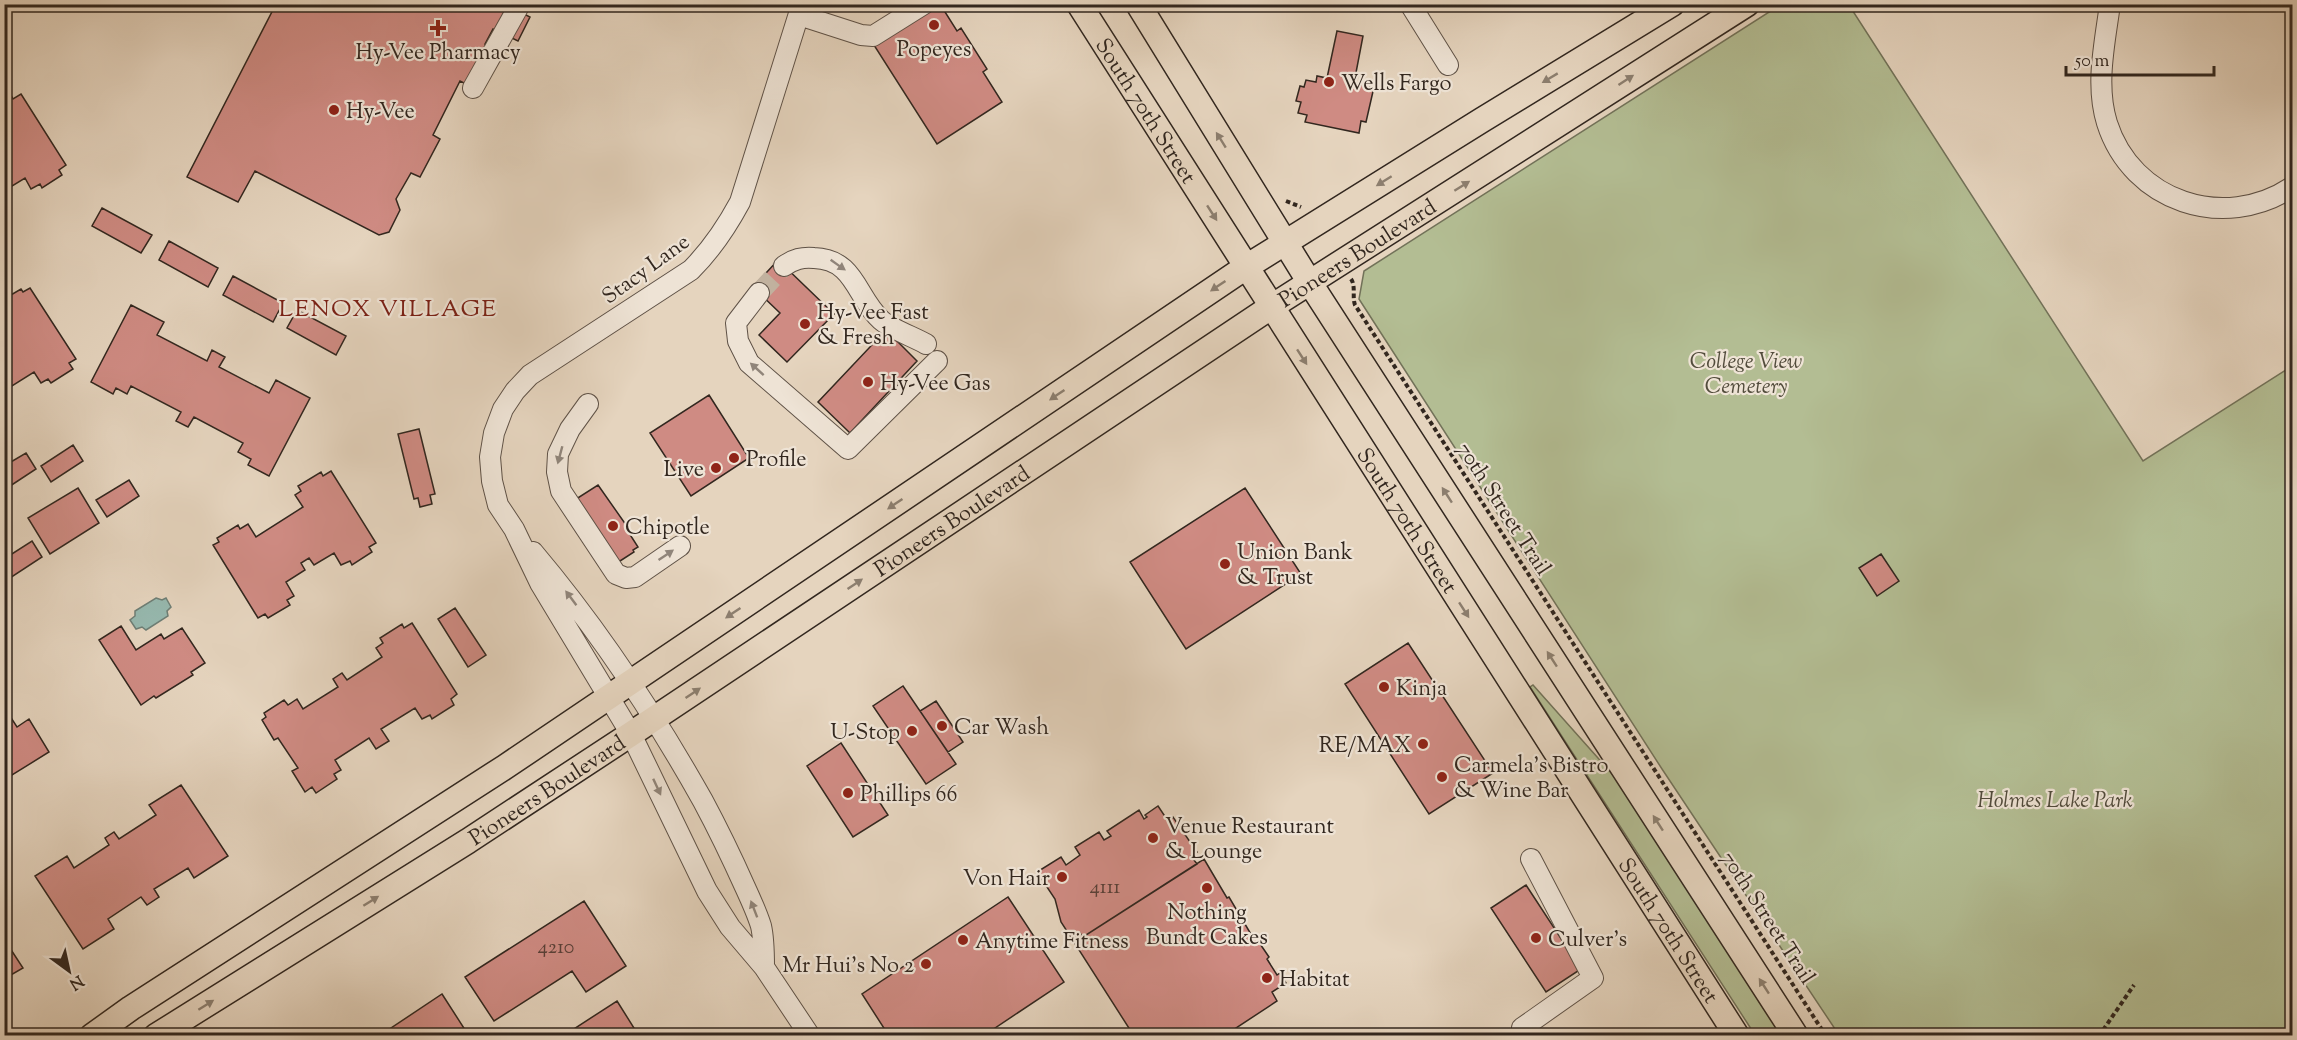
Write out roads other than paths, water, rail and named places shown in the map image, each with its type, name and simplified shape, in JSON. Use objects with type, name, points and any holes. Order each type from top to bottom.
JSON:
[{"type":"main road","name":"South 70th Street","points":[[1079,4],[1737,1035]]},
{"type":"main road","name":"South 70th Street","points":[[1138,4],[1310,283],[1796,1035]]},
{"type":"main road","name":"Pioneers Boulevard","points":[[92,1035],[505,767],[1246,267],[1672,4]]},
{"type":"main road","name":"Pioneers Boulevard","points":[[156,1035],[468,841],[1271,308],[1747,4]]},
{"type":"street","points":[[472,88],[520,4]]},
{"type":"street","points":[[801,10],[861,34],[873,36],[924,4]]},
{"type":"street","points":[[1410,4],[1448,65]]},
{"type":"street","points":[[2110,4],[2102,97],[2106,122],[2116,145],[2130,166],[2164,193],[2187,203],[2212,208],[2237,208],[2261,203],[2292,187]]},
{"type":"street","name":"Stacy Lane","points":[[764,966],[764,944],[760,925],[748,893],[715,824],[632,682],[558,581],[514,529],[498,505],[492,481],[490,457],[494,433],[503,408],[530,375],[690,270],[710,250],[726,229],[740,202],[801,10]]},
{"type":"street","points":[[788,270],[794,259],[827,258],[842,265],[882,320],[926,344]]},
{"type":"street","points":[[764,297],[738,341],[749,363],[848,449],[937,361]]},
{"type":"street","points":[[588,404],[570,429],[558,454],[557,472],[561,491],[616,574],[626,578],[634,577],[680,546]]},
{"type":"street","name":"Stacy Lane","points":[[514,529],[540,583],[631,734],[707,891],[730,927],[764,966],[810,1035]]},
{"type":"street","points":[[1522,1028],[1593,978],[1531,859]]},
{"type":"water","points":[[156,598],[162,600],[166,598],[171,607],[167,611],[168,616],[146,630],[142,627],[136,629],[130,620],[135,616],[135,611]]},
{"type":"tunnel","points":[[759,293],[784,266]]},
{"type":"place","name":"Popeyes","points":[[934,25]]},
{"type":"place","name":"Hy-Vee Pharmacy","points":[[438,28]]},
{"type":"place","name":"Wells Fargo","points":[[1329,82]]},
{"type":"place","name":"Hy-Vee","points":[[334,110]]},
{"type":"place","name":"Hy-Vee Fast & Fresh","points":[[805,324]]},
{"type":"place","name":"Hy-Vee Gas","points":[[868,382]]},
{"type":"place","name":"Profile","points":[[734,458]]},
{"type":"place","name":"Live","points":[[716,468]]},
{"type":"place","name":"Chipotle","points":[[613,526]]},
{"type":"place","name":"Union Bank & Trust","points":[[1225,564]]},
{"type":"place","name":"Kinja","points":[[1384,687]]},
{"type":"place","name":"Car Wash","points":[[942,726]]},
{"type":"place","name":"U-Stop","points":[[912,731]]},
{"type":"place","name":"RE/MAX","points":[[1423,744]]},
{"type":"place","name":"Carmela's Bistro & Wine Bar","points":[[1442,777]]},
{"type":"place","name":"Phillips 66","points":[[848,793]]},
{"type":"place","name":"Venue Restaurant & Lounge","points":[[1153,838]]},
{"type":"place","name":"Von Hair","points":[[1062,877]]},
{"type":"place","name":"Nothing Bundt Cakes","points":[[1207,888]]},
{"type":"place","name":"Culver's","points":[[1536,938]]},
{"type":"place","name":"Anytime Fitness","points":[[963,940]]},
{"type":"place","name":"Mr Hui’s No 2","points":[[926,964]]},
{"type":"place","name":"Habitat","points":[[1267,978]]},
{"type":"district","name":"LENOX VILLAGE","points":[[388,308]]},
{"type":"park label","name":"College View Cemetery","points":[[1746,372]]},
{"type":"park label","name":"Holmes Lake Park","points":[[2055,799]]}]
